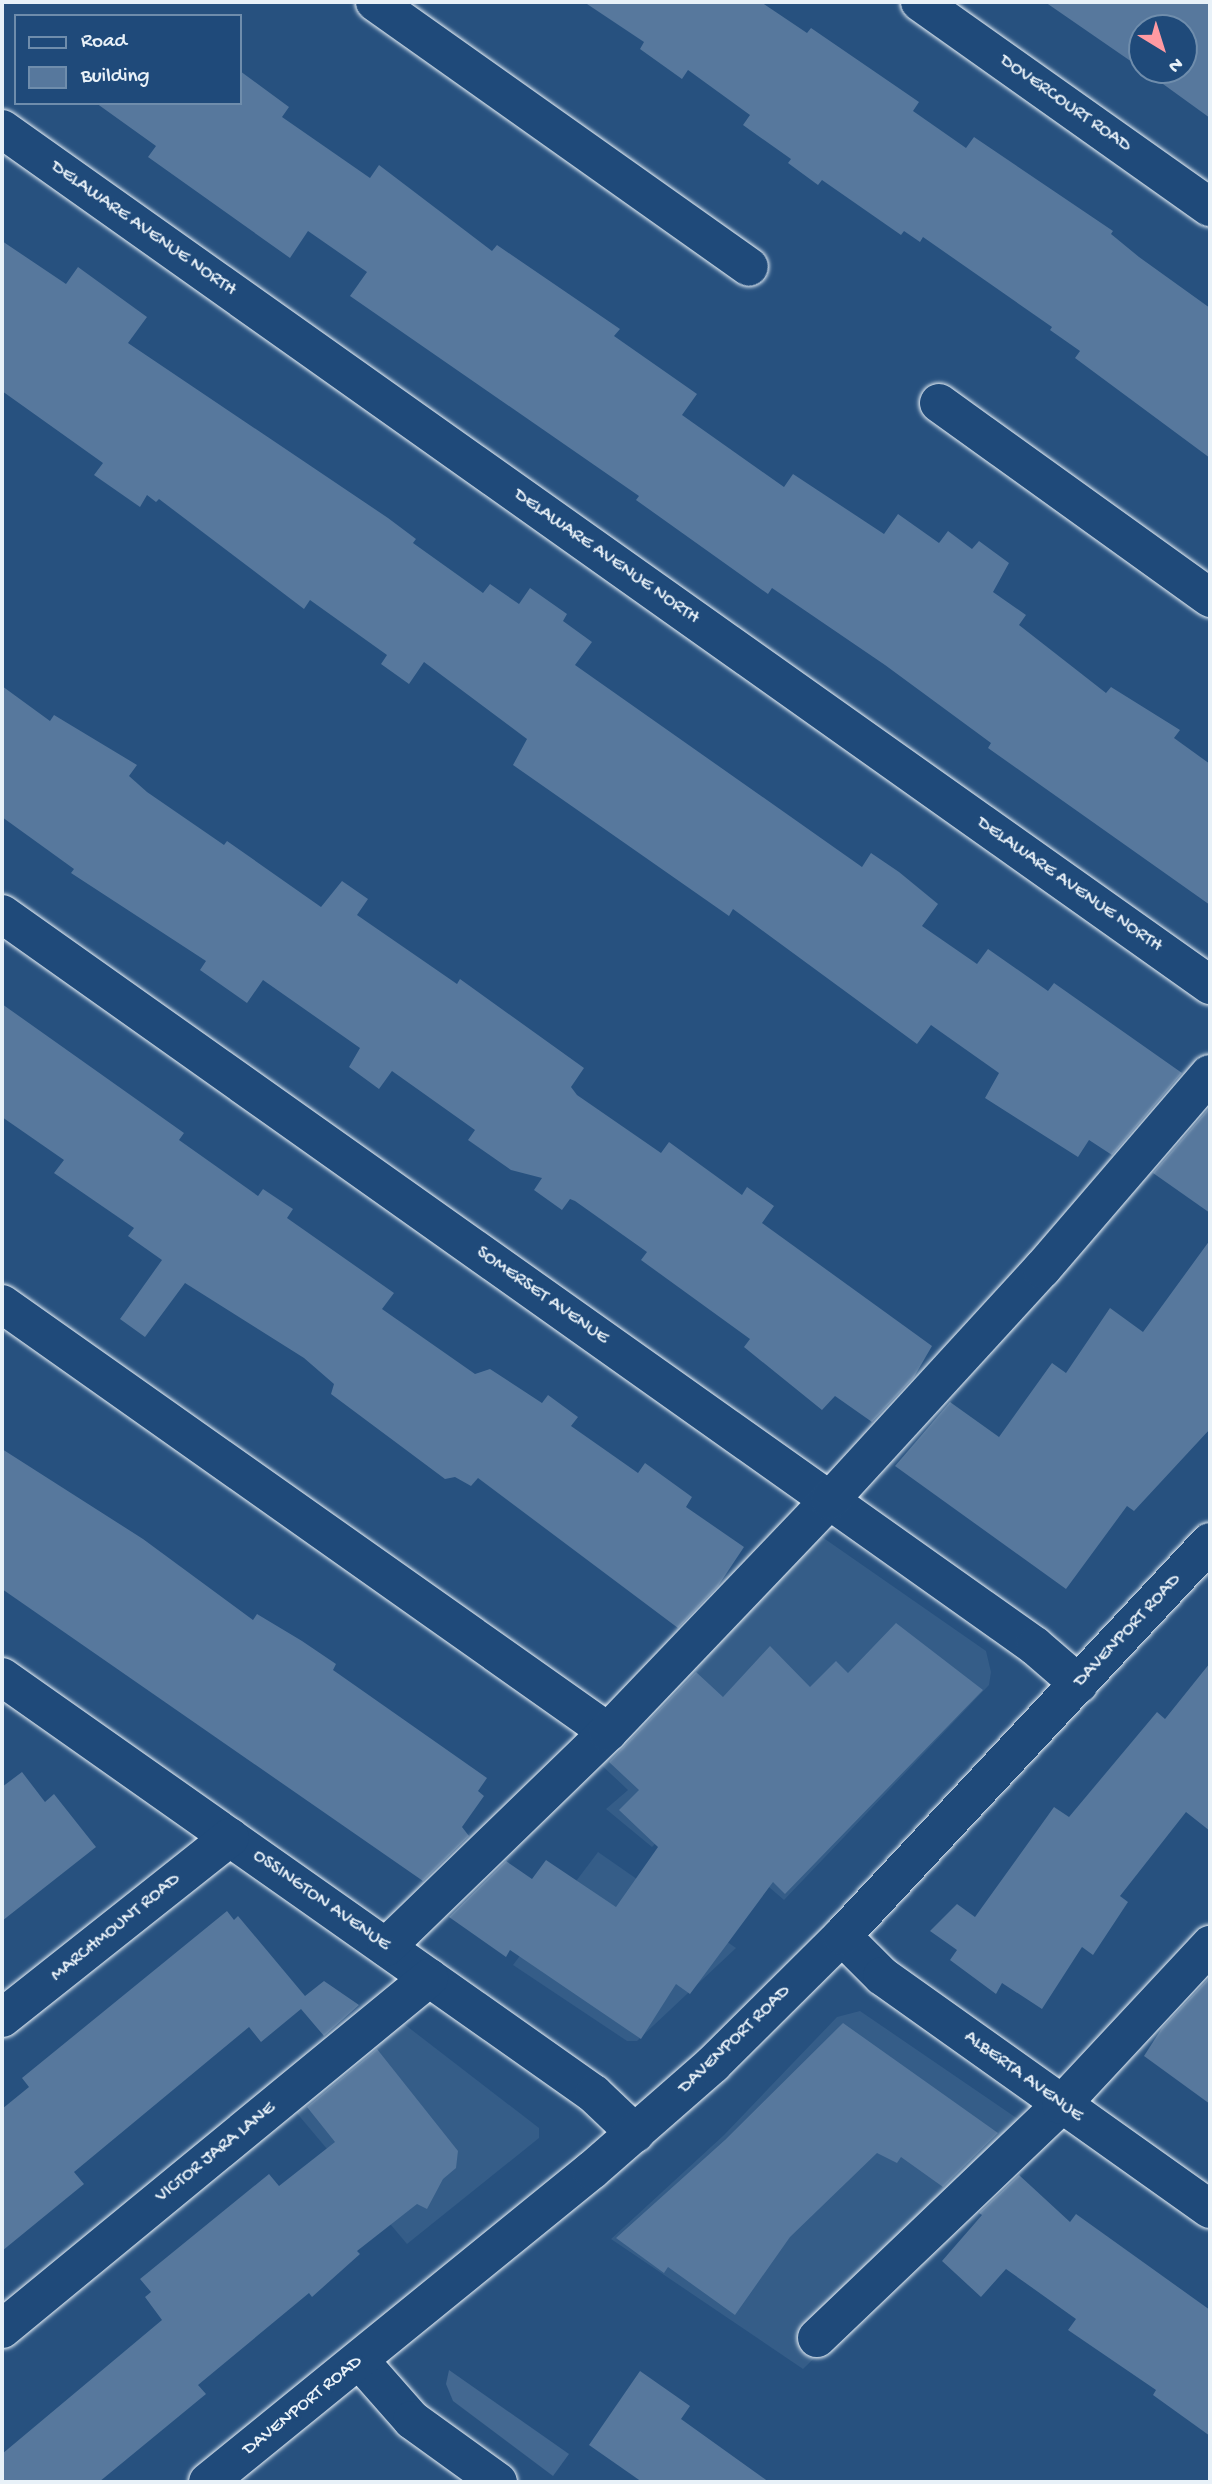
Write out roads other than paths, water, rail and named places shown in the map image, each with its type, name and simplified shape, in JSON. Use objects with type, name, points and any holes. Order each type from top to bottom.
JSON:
[{"type":"street","points":[[374,2],[749,267]]},
{"type":"street","name":"DOVERCOURT ROAD","points":[[920,2],[1210,207]]},
{"type":"street","name":"DELAWARE AVENUE NORTH","points":[[2,129],[1210,985]]},
{"type":"street","points":[[939,403],[1210,598]]},
{"type":"street","name":"SOMERSET AVENUE","points":[[2,914],[1035,1646],[1079,1684]]},
{"type":"street","points":[[386,1947],[608,1732],[830,1500],[1042,1269],[1210,1074]]},
{"type":"street","points":[[2,1304],[608,1732]]},
{"type":"street","name":"DAVENPORT ROAD","points":[[208,2482],[360,2361],[635,2133],[712,2064],[842,1936],[1210,1542]]},
{"type":"street","name":"OSSINGTON AVENUE","points":[[2,1676],[594,2094],[635,2133]]},
{"type":"street","name":"MARCHMOUNT ROAD","points":[[2,2018],[230,1837]]},
{"type":"street","name":"ALBERTA AVENUE","points":[[842,1936],[882,1976],[1210,2209]]},
{"type":"street","points":[[817,2338],[1061,2105],[1210,1945]]},
{"type":"street","name":"VICTOR JARA LANE","points":[[2,2329],[429,1978]]},
{"type":"street","points":[[360,2361],[412,2420],[498,2482]]}]
